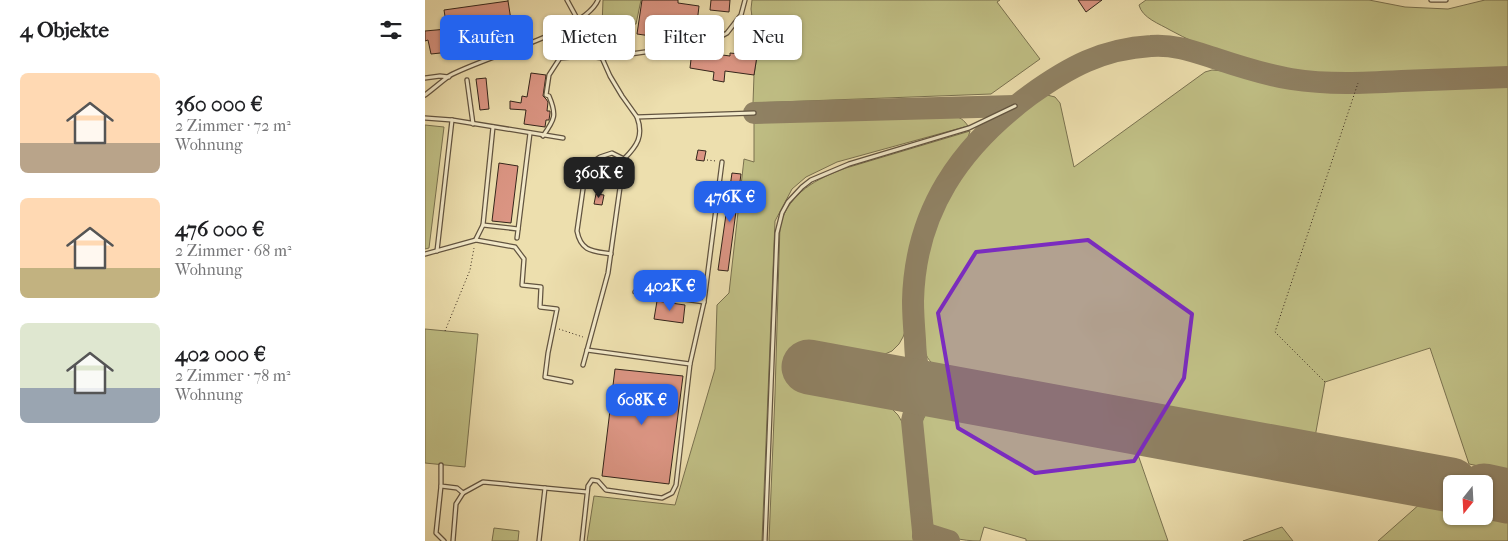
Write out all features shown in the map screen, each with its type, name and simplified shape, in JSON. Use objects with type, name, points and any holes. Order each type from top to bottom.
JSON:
[{"type":"lane","points":[[567,0],[575,15]]},
{"type":"lane","points":[[586,15],[593,9],[598,0]]},
{"type":"lane","points":[[635,53],[709,42],[727,33],[741,15],[745,0]]},
{"type":"lane","points":[[1431,0],[1446,0]]},
{"type":"lane","points":[[425,95],[449,76],[494,56],[543,38]]},
{"type":"lane","points":[[543,136],[553,122],[555,110],[549,96],[546,95],[549,75],[559,60]]},
{"type":"lane","points":[[583,365],[608,272],[624,159],[634,149],[638,141],[640,125],[637,117],[610,76],[603,60]]},
{"type":"lane","points":[[425,78],[449,76]]},
{"type":"lane","points":[[467,80],[473,124]]},
{"type":"lane","points":[[765,541],[777,233],[782,213],[788,202],[802,187],[822,175],[849,164],[969,128],[1015,106]]},
{"type":"lane","points":[[637,117],[754,113]]},
{"type":"lane","points":[[425,118],[452,120],[563,138]]},
{"type":"lane","points":[[437,250],[452,120]]},
{"type":"lane","points":[[476,240],[483,225],[493,127]]},
{"type":"lane","points":[[517,238],[530,133]]},
{"type":"lane","points":[[611,254],[593,251],[582,246],[577,231],[585,175],[591,164],[600,157],[612,153],[624,159]]},
{"type":"lane","points":[[582,541],[587,492],[592,480],[598,481],[606,490],[662,498],[672,493],[676,485],[690,364],[704,302],[722,162]]},
{"type":"lane","points":[[483,225],[518,229]]},
{"type":"lane","points":[[425,254],[476,240],[515,247],[524,259],[522,285],[541,287],[540,307],[557,309],[547,353],[545,377],[571,382]]},
{"type":"lane","points":[[635,292],[704,302]]},
{"type":"lane","points":[[587,350],[690,364]]},
{"type":"lane","points":[[441,464],[441,486],[436,533],[444,541]]},
{"type":"lane","points":[[453,541],[456,504],[463,493],[483,482],[587,492]]},
{"type":"lane","points":[[441,486],[457,488],[463,493]]},
{"type":"lane","points":[[539,541],[545,488]]},
{"type":"path","points":[[1325,382],[1275,332],[1358,83]]},
{"type":"path","points":[[707,160],[722,162]]},
{"type":"path","points":[[698,185],[719,188]]},
{"type":"path","points":[[445,330],[469,270],[476,240]]},
{"type":"path","points":[[553,328],[590,338]]},
{"type":"highlighted area","points":[[1088,240],[1192,314],[1184,378],[1134,461],[1035,473],[958,428],[938,313],[976,252]]},
{"type":"shaded area","points":[[603,0],[641,0],[636,24],[635,15],[602,15]]},
{"type":"shaded area","points":[[752,0],[1000,0],[997,2],[1040,59],[991,94],[753,103],[756,60],[802,60],[802,15],[752,15]]},
{"type":"shaded area","points":[[1146,0],[1369,0],[1405,7],[1448,9],[1485,0],[1508,0],[1508,69],[1343,74],[1293,71],[1277,68],[1236,58],[1183,37],[1144,14],[1139,5]]},
{"type":"shaded area","points":[[1212,70],[1298,88],[1324,90],[1376,91],[1508,86],[1508,472],[1469,464],[1430,348],[1325,382],[1315,437],[938,368],[927,357],[922,339],[921,292],[929,243],[937,220],[959,176],[991,138],[1039,99],[1047,95],[1055,97],[1060,103],[1074,167],[1205,72]]},
{"type":"shaded area","points":[[953,116],[962,119],[968,126],[837,162],[806,177],[792,189],[775,221],[762,541],[587,541],[594,496],[675,505],[715,369],[717,305],[729,293],[744,159],[754,162],[754,122]]},
{"type":"shaded area","points":[[425,125],[444,127],[429,248],[425,249]]},
{"type":"shaded area","points":[[970,131],[967,141],[950,163],[936,188],[924,212],[917,232],[907,280],[906,329],[899,344],[892,351],[878,357],[809,345],[801,389],[881,404],[891,408],[898,415],[905,431],[916,541],[769,541],[780,225],[784,214],[797,195],[824,177],[846,168]]},
{"type":"shaded area","points":[[425,329],[478,334],[465,467],[425,463]]},
{"type":"shaded area","points":[[929,412],[1136,449],[1168,541],[1026,541],[1026,539],[984,527],[980,541],[973,541],[953,538],[929,527],[919,427]]},
{"type":"shaded area","points":[[1421,503],[1443,507],[1443,525],[1493,525],[1493,516],[1508,518],[1508,541],[1378,541]]},
{"type":"shaded area","points":[[1282,527],[1293,541],[1243,541]]},
{"type":"shaded area","points":[[494,528],[519,531],[518,541],[492,541]]},
{"type":"building","points":[[642,0],[678,0],[678,3],[699,6],[698,15],[645,15],[645,35],[637,34]]},
{"type":"building","points":[[711,0],[730,0],[729,12],[710,10]]},
{"type":"building","points":[[1078,0],[1102,0],[1086,12]]},
{"type":"building","points":[[508,1],[510,15],[445,15],[444,10]]},
{"type":"building","points":[[440,30],[440,53],[431,54],[428,40],[425,41],[425,31]]},
{"type":"building","points":[[730,53],[734,53],[734,60],[756,60],[754,75],[725,71],[724,82],[713,80],[714,72],[690,68],[691,60],[724,60],[724,55],[730,56]]},
{"type":"building","points":[[531,73],[546,75],[543,96],[548,102],[547,111],[550,111],[550,113],[545,127],[524,124],[526,110],[510,109],[510,101],[521,103],[522,96],[527,97]]},
{"type":"building","points":[[486,78],[489,109],[480,110],[476,79]]},
{"type":"building","points":[[698,150],[706,151],[704,161],[696,160]]},
{"type":"building","points":[[499,163],[518,166],[511,223],[492,221]]},
{"type":"building","points":[[732,173],[741,174],[728,271],[718,270]]},
{"type":"building","points":[[596,194],[604,195],[602,205],[594,204]]},
{"type":"building","points":[[657,301],[685,305],[683,323],[654,319]]},
{"type":"building","points":[[615,369],[683,376],[669,484],[602,476]]},
{"type":"taxiway","points":[[946,392],[929,384],[924,379],[920,373],[916,358],[913,301],[916,268],[922,238],[932,210],[946,184],[982,136],[1030,95],[1058,76],[1101,55],[1133,48],[1168,46],[1263,73],[1305,81],[1360,83],[1508,77]]},
{"type":"taxiway","points":[[754,113],[1015,106]]},
{"type":"taxiway","points":[[924,541],[912,421],[916,407],[922,398],[946,392]]},
{"type":"taxiway","points":[[923,536],[930,535],[949,541]]},
{"type":"runway","points":[[809,367],[1443,484]]},
{"type":"runway","points":[[1493,493],[1508,496]]}]
